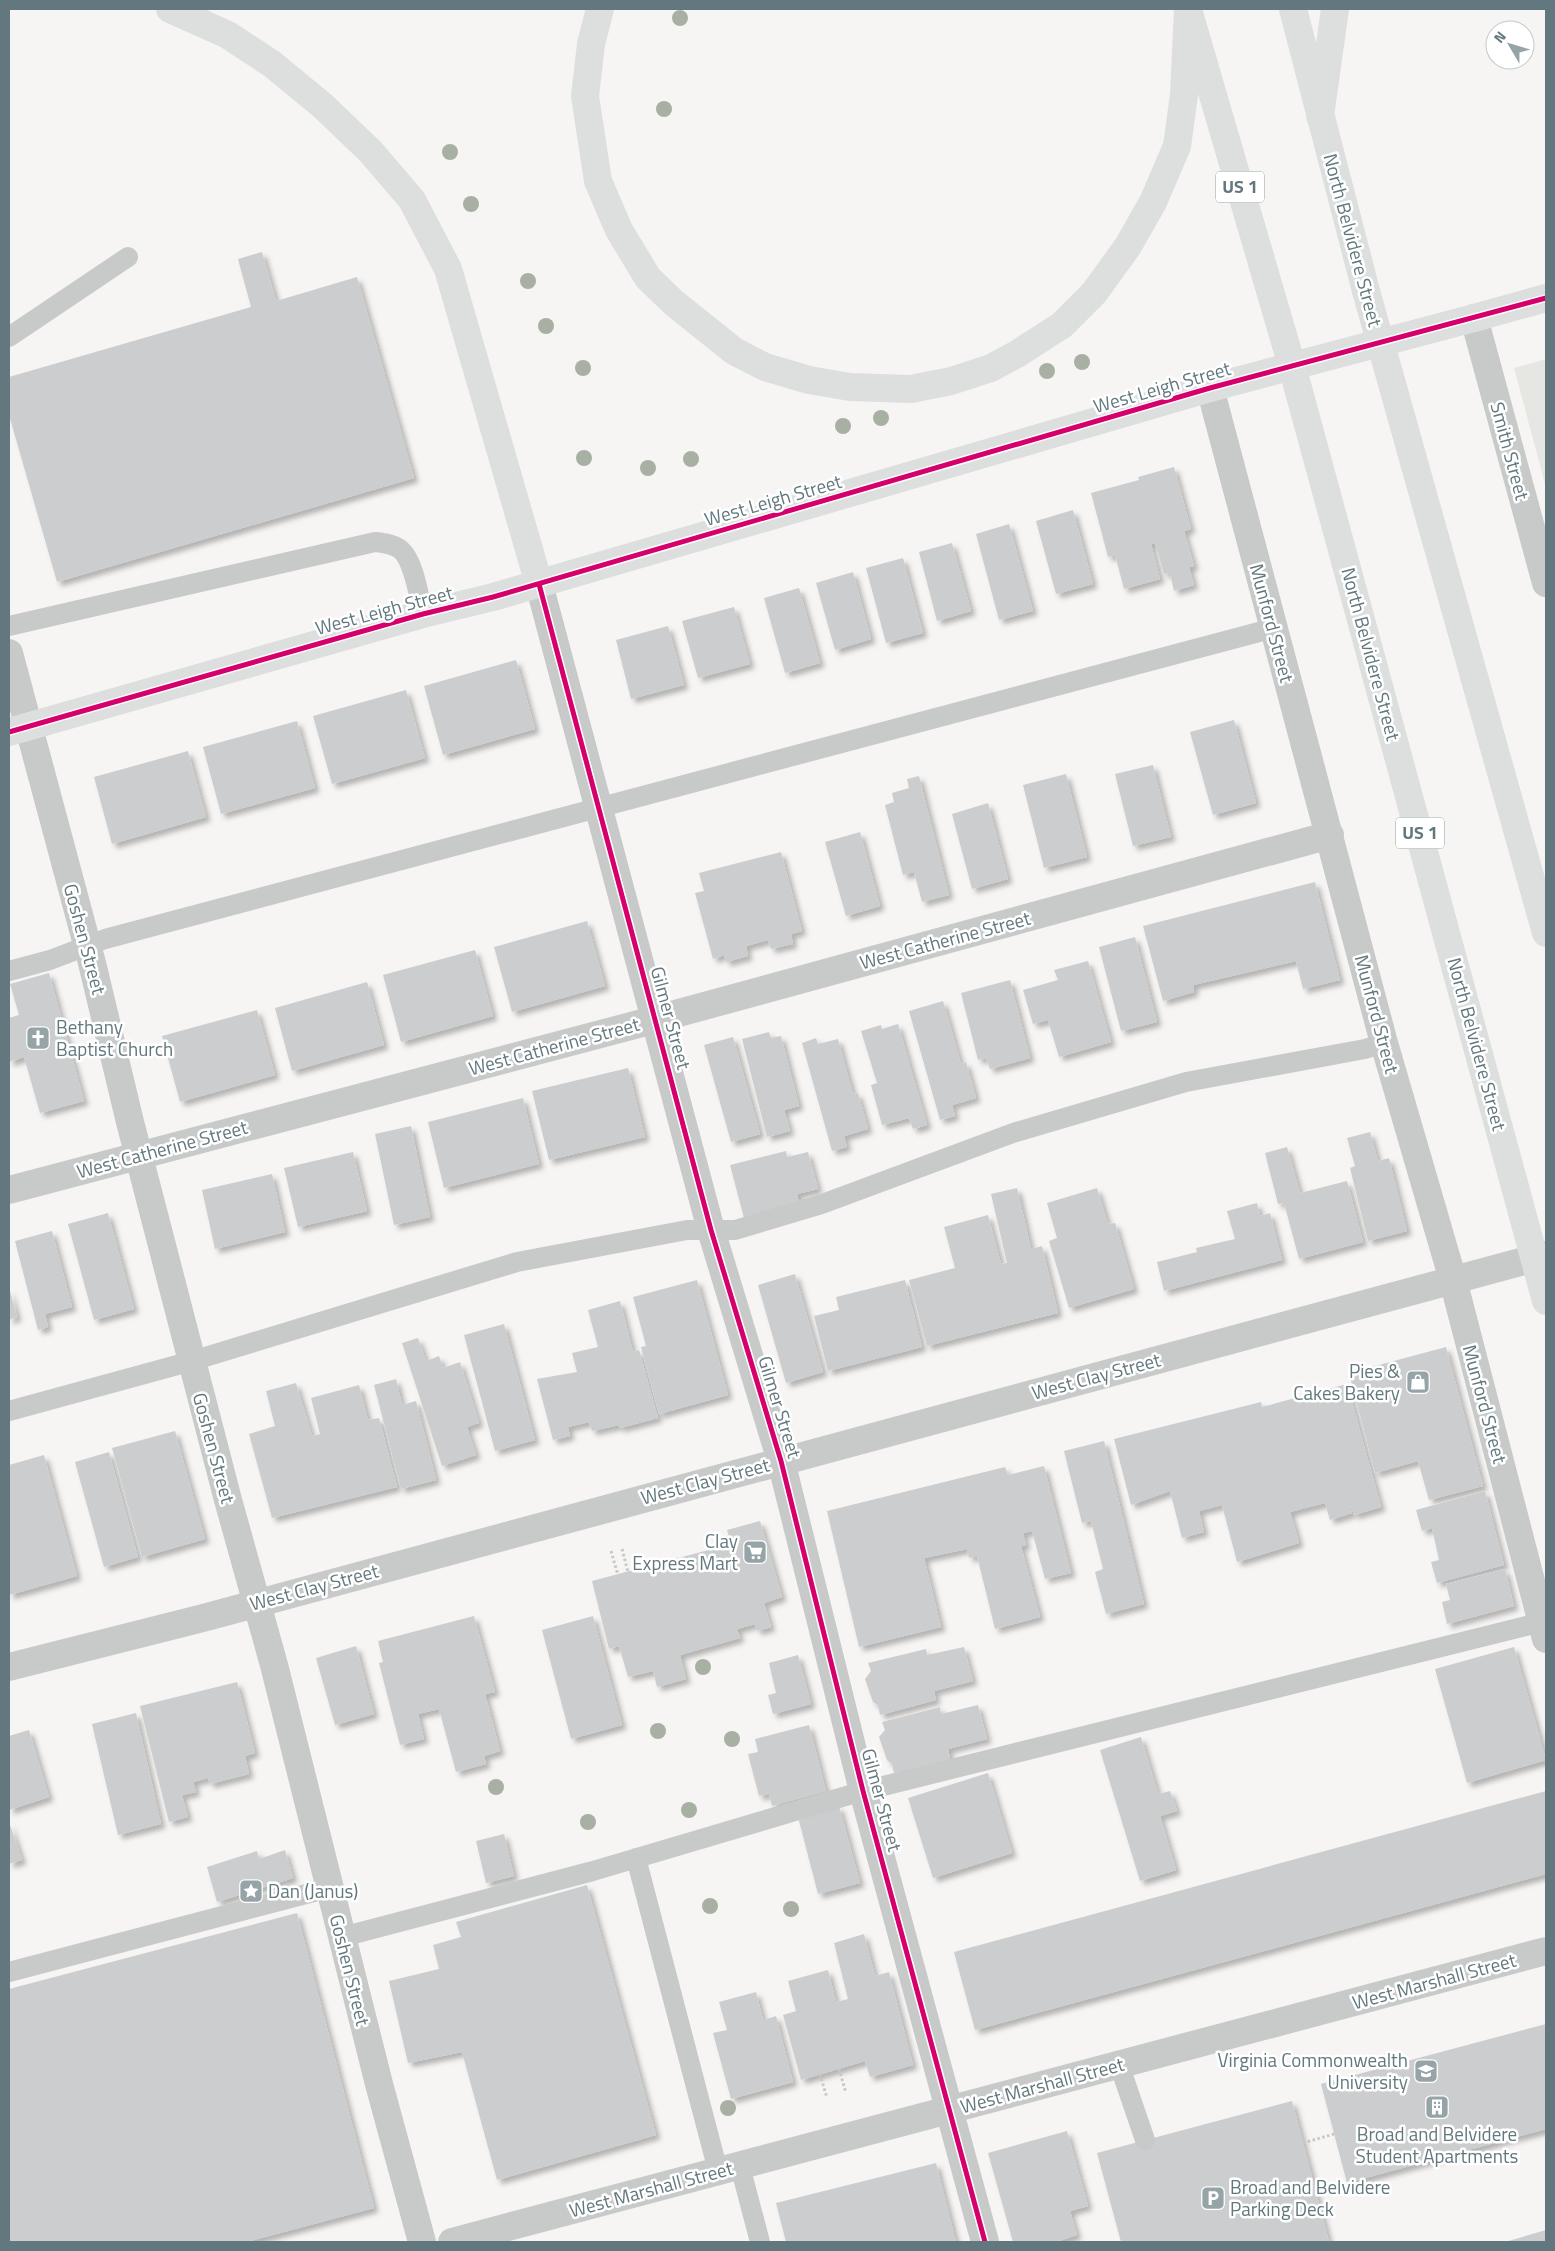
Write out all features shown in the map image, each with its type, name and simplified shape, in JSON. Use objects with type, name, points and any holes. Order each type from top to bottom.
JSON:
[{"type":"main road","points":[[170,9],[228,35],[272,64],[323,106],[364,146],[412,200],[448,269],[539,584]]},
{"type":"main road","points":[[600,9],[591,44],[585,96],[598,182],[619,230],[648,278],[674,303],[734,351],[765,367],[809,380],[850,387],[911,389],[991,368],[1062,325],[1094,293],[1128,246],[1153,202],[1177,146],[1184,96],[1188,9]]},
{"type":"main road","name":"North Belvidere Street","points":[[1188,9],[1292,366],[1541,1256],[1546,1300]]},
{"type":"main road","name":"North Belvidere Street","points":[[1293,9],[1380,342],[1546,933]]},
{"type":"main road","points":[[1320,116],[1335,9]]},
{"type":"main road","name":"West Leigh Street","points":[[19,730],[423,614],[539,584],[1210,388],[1546,298]]},
{"type":"street","name":"Smith Street","points":[[1474,318],[1546,583]]},
{"type":"street","name":"Munford Street","points":[[1210,388],[1384,1043],[1453,1280],[1544,1630]]},
{"type":"street","name":"Gilmer Street","points":[[539,584],[711,1230],[781,1460],[864,1791],[985,2242]]},
{"type":"street","name":"Goshen Street","points":[[9,653],[19,730],[87,946],[192,1361],[274,1665],[329,1888],[422,2242]]},
{"type":"street","name":"West Catherine Street","points":[[9,1190],[656,1019],[1330,835]]},
{"type":"street","name":"West Clay Street","points":[[9,1667],[1541,1256]]},
{"type":"street","name":"West Marshall Street","points":[[452,2242],[1546,1951]]},
{"type":"lane","points":[[9,337],[128,257]]},
{"type":"lane","points":[[9,626],[375,542],[392,544],[402,551],[408,561],[423,614]]},
{"type":"lane","points":[[9,971],[50,960],[114,937],[599,806],[1274,628]]},
{"type":"lane","points":[[9,1411],[192,1361],[517,1262],[687,1230],[735,1230],[822,1204],[1013,1133],[1186,1082],[1365,1049],[1384,1043]]},
{"type":"lane","points":[[342,1937],[636,1858],[864,1791],[1544,1630]]},
{"type":"lane","points":[[636,1858],[729,2169],[760,2242]]},
{"type":"lane","points":[[9,1972],[329,1888]]},
{"type":"lane","points":[[1119,2064],[1145,2140]]},
{"type":"path","points":[[622,1549],[628,1572]]},
{"type":"path","points":[[611,1551],[618,1575]]},
{"type":"path","points":[[839,2069],[846,2093]]},
{"type":"path","points":[[820,2074],[827,2098]]},
{"type":"path","points":[[1303,2143],[1334,2134]]},
{"type":"shaded area","points":[[1546,359],[1546,488],[1514,368]]},
{"type":"building","points":[[262,252],[276,301],[357,277],[414,478],[57,582],[9,415],[9,377],[251,307],[238,259]]},
{"type":"building","points":[[1174,467],[1191,529],[1184,531],[1194,566],[1189,567],[1194,585],[1174,591],[1170,573],[1164,574],[1155,543],[1151,544],[1160,579],[1124,589],[1115,555],[1108,557],[1091,493],[1139,480],[1138,477]]},
{"type":"building","points":[[1073,510],[1093,584],[1056,594],[1036,521]]},
{"type":"building","points":[[1009,524],[1033,611],[999,620],[976,534]]},
{"type":"building","points":[[952,543],[971,611],[937,621],[919,552]]},
{"type":"building","points":[[903,558],[923,633],[886,643],[866,568]]},
{"type":"building","points":[[853,572],[871,639],[835,650],[816,583]]},
{"type":"building","points":[[799,588],[820,663],[785,673],[764,598]]},
{"type":"building","points":[[734,607],[750,664],[698,678],[682,621]]},
{"type":"building","points":[[668,626],[684,685],[631,699],[616,640]]},
{"type":"building","points":[[516,660],[535,729],[443,755],[424,686]]},
{"type":"building","points":[[406,690],[425,758],[332,784],[313,716]]},
{"type":"building","points":[[1234,720],[1256,803],[1213,815],[1190,732]]},
{"type":"building","points":[[297,721],[315,788],[221,814],[203,747]]},
{"type":"building","points":[[188,751],[206,817],[112,844],[94,777]]},
{"type":"building","points":[[1153,765],[1171,837],[1133,846],[1115,774]]},
{"type":"building","points":[[1066,774],[1087,857],[1044,868],[1023,785]]},
{"type":"building","points":[[919,776],[949,895],[922,902],[914,872],[903,875],[885,805],[894,802],[892,793],[909,788],[907,779]]},
{"type":"building","points":[[988,803],[1008,879],[972,889],[952,814]]},
{"type":"building","points":[[860,832],[880,906],[846,916],[825,842]]},
{"type":"building","points":[[781,852],[802,931],[791,934],[793,944],[771,949],[768,940],[746,946],[748,956],[726,962],[724,955],[713,959],[695,893],[704,891],[699,873]]},
{"type":"building","points":[[1315,882],[1340,980],[1303,989],[1296,961],[1193,985],[1194,992],[1163,1001],[1143,926]]},
{"type":"building","points":[[587,921],[605,986],[512,1012],[494,947]]},
{"type":"building","points":[[1135,937],[1157,1022],[1121,1031],[1099,947]]},
{"type":"building","points":[[475,950],[493,1016],[401,1042],[383,975]]},
{"type":"building","points":[[1088,961],[1111,1042],[1059,1057],[1048,1020],[1033,1024],[1023,990],[1058,980],[1054,970]]},
{"type":"building","name":"Bethany Baptist Church","points":[[49,973],[84,1101],[40,1113],[24,1057],[9,1062],[9,1018],[19,1015],[10,984]]},
{"type":"building","points":[[1010,980],[1030,1058],[990,1069],[986,1058],[978,1060],[961,993]]},
{"type":"building","points":[[367,982],[384,1045],[292,1071],[275,1008]]},
{"type":"building","points":[[943,1001],[961,1064],[966,1062],[976,1098],[952,1105],[955,1116],[940,1120],[909,1011]]},
{"type":"building","points":[[257,1010],[275,1075],[180,1102],[162,1036]]},
{"type":"building","points":[[898,1024],[927,1125],[913,1129],[909,1118],[882,1125],[871,1085],[877,1083],[861,1031],[881,1025],[882,1029]]},
{"type":"building","points":[[769,1032],[771,1038],[781,1036],[799,1106],[784,1110],[790,1131],[767,1137],[742,1039]]},
{"type":"building","points":[[733,1037],[760,1134],[731,1142],[704,1045]]},
{"type":"building","points":[[816,1038],[818,1044],[838,1039],[853,1094],[858,1093],[868,1129],[844,1136],[847,1147],[832,1151],[802,1043]]},
{"type":"building","points":[[628,1068],[645,1137],[549,1160],[532,1091]]},
{"type":"building","points":[[523,1098],[539,1164],[444,1188],[428,1122]]},
{"type":"building","points":[[411,1126],[430,1217],[394,1225],[375,1134]]},
{"type":"building","points":[[1370,1132],[1378,1161],[1389,1158],[1407,1231],[1368,1241],[1350,1168],[1355,1166],[1347,1138]]},
{"type":"building","points":[[1287,1147],[1300,1193],[1347,1181],[1363,1242],[1299,1259],[1284,1203],[1278,1204],[1265,1153]]},
{"type":"building","points":[[786,1151],[787,1157],[808,1152],[818,1189],[797,1194],[799,1204],[744,1218],[730,1165]]},
{"type":"building","points":[[353,1152],[367,1211],[298,1227],[284,1168]]},
{"type":"building","points":[[272,1174],[285,1232],[215,1249],[202,1190]]},
{"type":"building","points":[[1017,1188],[1031,1249],[1042,1246],[1058,1313],[927,1346],[909,1280],[955,1268],[944,1227],[988,1215],[1001,1264],[1007,1263],[991,1194]]},
{"type":"building","points":[[1097,1188],[1108,1224],[1115,1223],[1134,1289],[1069,1308],[1049,1241],[1057,1238],[1047,1203]]},
{"type":"building","points":[[1257,1203],[1260,1216],[1270,1213],[1282,1260],[1164,1291],[1157,1262],[1197,1252],[1196,1248],[1235,1239],[1227,1211]]},
{"type":"building","points":[[108,1213],[134,1309],[94,1320],[68,1224]]},
{"type":"building","points":[[52,1231],[72,1307],[45,1314],[48,1327],[38,1330],[15,1241]]},
{"type":"building","points":[[795,1274],[823,1372],[786,1383],[758,1285]]},
{"type":"building","points":[[697,1280],[728,1395],[659,1414],[641,1347],[646,1346],[633,1297]]},
{"type":"building","points":[[905,1280],[922,1347],[828,1371],[814,1316],[839,1310],[836,1297]]},
{"type":"building","points":[[9,1287],[17,1317],[9,1320]]},
{"type":"building","points":[[620,1301],[633,1352],[639,1350],[658,1418],[620,1428],[619,1425],[592,1431],[589,1422],[568,1427],[570,1436],[553,1440],[537,1379],[577,1372],[572,1353],[598,1347],[588,1310]]},
{"type":"building","points":[[504,1324],[535,1440],[495,1451],[464,1335]]},
{"type":"building","points":[[418,1338],[426,1361],[439,1356],[443,1368],[460,1362],[479,1423],[467,1427],[476,1455],[442,1466],[402,1343]]},
{"type":"building","points":[[1446,1347],[1483,1486],[1429,1500],[1418,1461],[1375,1473],[1349,1373]]},
{"type":"building","points":[[396,1379],[402,1405],[416,1401],[436,1480],[401,1489],[374,1385]]},
{"type":"building","points":[[296,1383],[312,1436],[320,1434],[311,1398],[359,1385],[368,1420],[379,1418],[397,1487],[272,1518],[249,1434],[275,1426],[266,1391]]},
{"type":"building","points":[[1347,1384],[1381,1507],[1354,1515],[1340,1467],[1352,1513],[1330,1520],[1325,1503],[1290,1512],[1299,1543],[1237,1562],[1222,1505],[1199,1511],[1204,1532],[1182,1538],[1170,1491],[1131,1505],[1114,1439],[1261,1402],[1262,1407]]},
{"type":"building","points":[[175,1431],[205,1539],[142,1557],[112,1448]]},
{"type":"building","points":[[1104,1441],[1144,1604],[1106,1614],[1095,1572],[1103,1569],[1091,1521],[1082,1523],[1064,1451]]},
{"type":"building","points":[[109,1452],[138,1557],[104,1567],[75,1462]]},
{"type":"building","points":[[44,1455],[77,1576],[9,1595],[9,1465]]},
{"type":"building","points":[[1044,1466],[1071,1573],[1045,1579],[1032,1531],[1023,1533],[1026,1545],[1021,1546],[1040,1617],[995,1629],[977,1556],[969,1558],[967,1549],[924,1558],[941,1627],[859,1647],[827,1511],[1005,1467],[1008,1475]]},
{"type":"building","points":[[1485,1491],[1504,1565],[1437,1583],[1431,1562],[1439,1560],[1432,1528],[1422,1531],[1416,1510]]},
{"type":"building","points":[[760,1521],[782,1597],[764,1603],[771,1627],[757,1631],[755,1624],[737,1629],[740,1638],[680,1655],[686,1679],[657,1687],[653,1671],[628,1677],[619,1646],[609,1649],[592,1581],[731,1544],[727,1530]]},
{"type":"building","points":[[1505,1569],[1514,1606],[1447,1624],[1442,1602],[1450,1600],[1446,1584]]},
{"type":"building","points":[[474,1616],[495,1692],[485,1694],[500,1751],[484,1756],[486,1764],[456,1772],[439,1709],[418,1714],[424,1739],[400,1745],[379,1663],[383,1662],[378,1641]]},
{"type":"building","points":[[593,1616],[622,1725],[571,1739],[542,1630]]},
{"type":"building","points":[[356,1646],[374,1714],[335,1725],[316,1658]]},
{"type":"building","points":[[964,1647],[973,1681],[934,1691],[936,1700],[880,1715],[878,1705],[873,1702],[865,1679],[871,1671],[868,1663],[926,1649],[927,1655]]},
{"type":"building","points":[[1514,1647],[1546,1760],[1467,1783],[1435,1669]]},
{"type":"building","points":[[798,1655],[811,1704],[773,1714],[768,1695],[776,1693],[769,1663]]},
{"type":"building","points":[[237,1682],[255,1753],[245,1756],[249,1774],[210,1784],[208,1778],[193,1782],[196,1792],[182,1795],[188,1817],[169,1822],[140,1706]]},
{"type":"building","points":[[978,1705],[987,1739],[948,1749],[950,1759],[894,1773],[892,1764],[887,1760],[879,1737],[885,1730],[882,1722],[940,1707],[941,1714]]},
{"type":"building","points":[[136,1713],[161,1824],[118,1835],[92,1724]]},
{"type":"building","points":[[809,1725],[826,1791],[772,1806],[769,1794],[759,1796],[748,1754],[758,1752],[755,1739]]},
{"type":"building","points":[[29,1730],[49,1797],[9,1810],[9,1736]]},
{"type":"building","points":[[1141,1737],[1158,1794],[1170,1791],[1177,1811],[1160,1816],[1176,1870],[1140,1881],[1100,1750]]},
{"type":"building","points":[[988,1773],[1012,1853],[933,1878],[908,1798]]},
{"type":"building","points":[[1546,1791],[1546,1874],[975,2030],[954,1952]]},
{"type":"building","points":[[839,1806],[860,1883],[818,1894],[798,1817]]},
{"type":"building","points":[[9,1822],[22,1860],[9,1864]]},
{"type":"building","points":[[504,1834],[514,1876],[486,1883],[476,1841]]},
{"type":"building","points":[[285,1850],[293,1878],[217,1902],[207,1867],[257,1851],[259,1859]]},
{"type":"building","points":[[587,1885],[656,2135],[497,2180],[462,2052],[408,2063],[389,1981],[439,1969],[433,1945],[461,1937],[456,1922]]},
{"type":"building","points":[[297,1913],[374,2208],[246,2242],[9,2242],[9,1989]]},
{"type":"building","points":[[864,1934],[875,1976],[889,1972],[913,2065],[870,2077],[865,2061],[801,2080],[783,2015],[796,2011],[788,1981],[828,1970],[836,2002],[848,1999],[834,1943]]},
{"type":"building","points":[[756,1992],[763,2020],[776,2016],[793,2082],[731,2099],[713,2033],[727,2030],[719,2002]]},
{"type":"building","name":"Broad and Belvidere Student Apartments","points":[[1546,2024],[1546,2129],[1347,2183],[1321,2084]]},
{"type":"building","name":"Broad and Belvidere Parking Deck","points":[[1292,2101],[1329,2242],[1121,2242],[1097,2153]]},
{"type":"building","points":[[1067,2131],[1088,2206],[1070,2211],[1077,2235],[1056,2242],[1013,2242],[988,2153]]},
{"type":"building","points":[[936,2163],[956,2242],[786,2242],[776,2203]]},
{"type":"building","points":[[1546,2230],[1546,2242],[1505,2242]]},
{"type":"cycle path","points":[[9,732],[423,614],[493,597],[1210,388],[1546,298]]},
{"type":"cycle path","points":[[539,584],[711,1230],[781,1461],[863,1791],[985,2242]]},
{"type":"place","name":"Bethany Baptist Church","points":[[38,1038]]},
{"type":"place","name":"Pies & Cakes Bakery","points":[[1418,1382]]},
{"type":"place","name":"Clay Express Mart","points":[[755,1552]]},
{"type":"place","name":"Dan (Janus)","points":[[251,1891]]},
{"type":"place","name":"Virginia Commonwealth University","points":[[1426,2071]]},
{"type":"place","name":"Broad and Belvidere Student Apartments","points":[[1437,2107]]},
{"type":"place","name":"Broad and Belvidere Parking Deck","points":[[1213,2198]]}]
